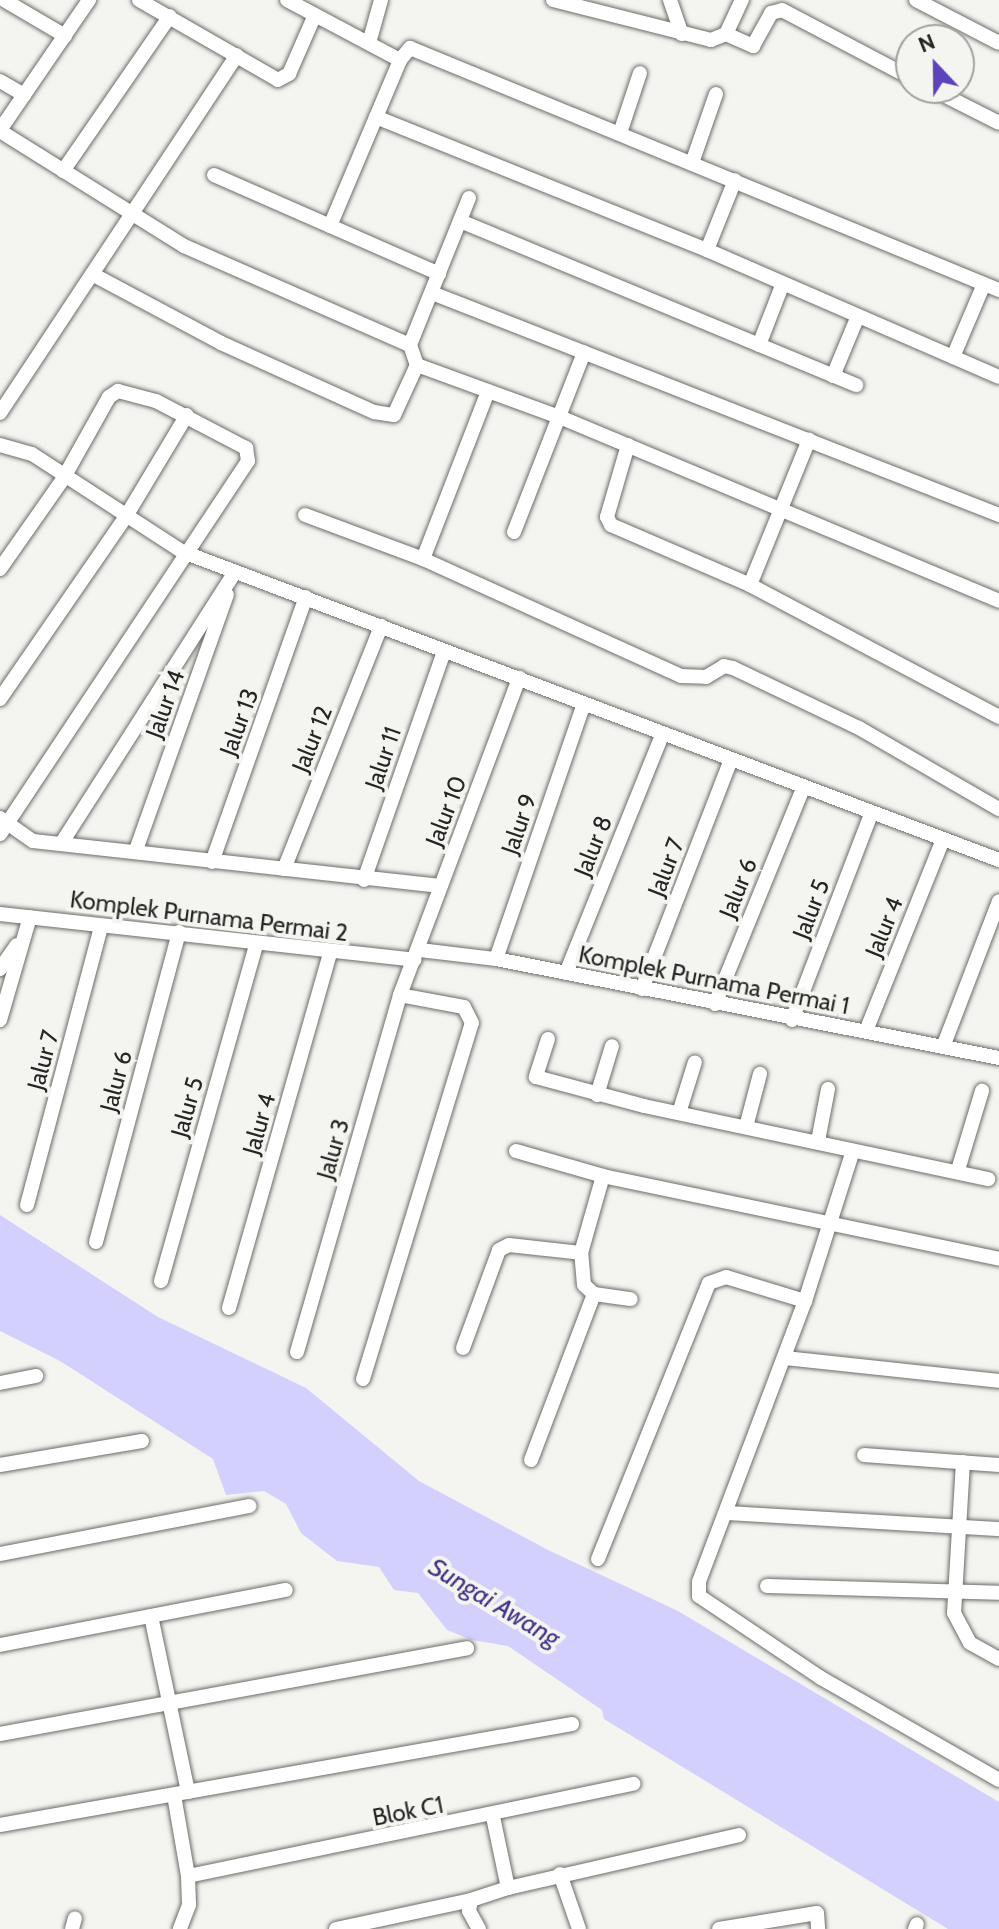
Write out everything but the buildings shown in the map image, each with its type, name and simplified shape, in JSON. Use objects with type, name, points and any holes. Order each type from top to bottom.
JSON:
[{"type":"street","points":[[4,0],[65,36]]},
{"type":"street","points":[[89,0],[0,131],[130,212],[247,276],[410,345]]},
{"type":"street","points":[[139,0],[237,55],[272,79],[285,79],[314,17]]},
{"type":"street","points":[[287,0],[400,60]]},
{"type":"street","points":[[369,43],[381,0]]},
{"type":"street","points":[[553,0],[711,40],[726,34],[742,0]]},
{"type":"street","points":[[670,0],[682,34]]},
{"type":"street","points":[[916,0],[999,43]]},
{"type":"street","points":[[726,34],[753,46],[771,13],[782,10],[895,70]]},
{"type":"street","points":[[63,171],[170,16]]},
{"type":"street","points":[[330,226],[400,60],[410,48],[999,290]]},
{"type":"street","points":[[0,413],[130,212],[237,55]]},
{"type":"street","points":[[620,133],[640,73]]},
{"type":"street","points":[[0,81],[24,95]]},
{"type":"street","points":[[692,163],[716,94]]},
{"type":"street","points":[[962,104],[999,123]]},
{"type":"street","points":[[376,117],[707,250],[999,377]]},
{"type":"street","points":[[214,175],[439,274]]},
{"type":"street","points":[[707,250],[735,180]]},
{"type":"street","points":[[92,274],[221,343],[374,412],[394,415],[417,365],[410,345],[469,198]]},
{"type":"street","points":[[460,221],[856,385]]},
{"type":"street","points":[[759,345],[783,283]]},
{"type":"street","points":[[953,357],[984,284]]},
{"type":"street","points":[[432,293],[999,515]]},
{"type":"street","points":[[833,376],[858,316]]},
{"type":"street","points":[[514,532],[562,418],[584,352]]},
{"type":"street","points":[[417,365],[562,418],[999,601]]},
{"type":"street","points":[[0,569],[63,479],[109,397],[118,391],[187,415],[249,454],[3,825],[33,841],[136,850],[364,880],[441,886]]},
{"type":"street","points":[[423,559],[488,391]]},
{"type":"street","points":[[0,699],[125,518],[187,415]]},
{"type":"street","points":[[750,585],[809,440]]},
{"type":"street","points":[[0,445],[32,454],[63,479],[183,552],[999,860]]},
{"type":"street","points":[[628,445],[608,522],[750,585],[999,717]]},
{"type":"street","points":[[305,515],[423,559],[681,676],[706,677],[724,666],[733,668],[859,728],[999,809]]},
{"type":"street","points":[[61,844],[235,572]]},
{"type":"street","name":"Jalur 14","points":[[136,850],[235,572]]},
{"type":"street","name":"Jalur 13","points":[[212,862],[306,597]]},
{"type":"street","name":"Jalur 12","points":[[284,869],[381,626]]},
{"type":"street","name":"Jalur 11","points":[[364,880],[444,652]]},
{"type":"street","name":"Jalur 10","points":[[417,955],[519,678]]},
{"type":"street","name":"Jalur 9","points":[[496,959],[584,704]]},
{"type":"street","name":"Jalur 8","points":[[566,973],[662,735]]},
{"type":"street","name":"Jalur 7","points":[[642,989],[731,760]]},
{"type":"street","name":"Jalur 6","points":[[715,1004],[803,788]]},
{"type":"street","name":"Jalur 5","points":[[792,1020],[871,814]]},
{"type":"street","name":"Jalur 4","points":[[866,1031],[943,839]]},
{"type":"street","points":[[943,1047],[999,901]]},
{"type":"street","name":"Komplek Purnama Permai 2","points":[[0,914],[179,932],[330,953],[417,955]]},
{"type":"street","points":[[0,1020],[30,917]]},
{"type":"street","name":"Jalur 7","points":[[27,1205],[101,926]]},
{"type":"street","name":"Jalur 6","points":[[96,1242],[179,932]]},
{"type":"street","points":[[0,969],[24,935]]},
{"type":"street","name":"Jalur 5","points":[[161,1281],[256,945]]},
{"type":"street","name":"Jalur 4","points":[[229,1308],[330,953]]},
{"type":"street","name":"Komplek Purnama Permai 1","points":[[417,955],[496,959],[792,1020],[866,1031],[999,1058]]},
{"type":"street","name":"Jalur 3","points":[[297,1352],[400,995],[417,955]]},
{"type":"street","points":[[363,1379],[472,1023],[464,1007],[400,995]]},
{"type":"street","points":[[548,1039],[536,1077],[597,1095],[853,1151],[958,1170],[988,1179]]},
{"type":"street","points":[[597,1095],[612,1046]]},
{"type":"street","points":[[679,1113],[695,1062]]},
{"type":"street","points":[[746,1127],[760,1074]]},
{"type":"street","points":[[818,1141],[828,1089]]},
{"type":"street","points":[[958,1170],[982,1091]]},
{"type":"street","points":[[516,1151],[603,1176],[999,1259]]},
{"type":"street","points":[[853,1151],[785,1358],[699,1582],[704,1604],[999,1780]]},
{"type":"street","points":[[603,1176],[581,1253],[584,1285],[594,1294],[631,1299]]},
{"type":"street","points":[[463,1348],[499,1250],[509,1245],[581,1253]]},
{"type":"street","points":[[598,1559],[709,1283],[726,1277],[805,1301]]},
{"type":"street","points":[[531,1460],[594,1294]]},
{"type":"street","points":[[785,1358],[999,1381]]},
{"type":"street","points":[[0,1383],[36,1376]]},
{"type":"street","points":[[0,1465],[142,1441]]},
{"type":"street","points":[[864,1455],[999,1465]]},
{"type":"street","points":[[963,1462],[954,1592],[959,1630],[970,1643],[999,1659]]},
{"type":"street","points":[[0,1554],[249,1506]]},
{"type":"street","points":[[726,1513],[999,1529]]},
{"type":"street","points":[[767,1586],[999,1593]]},
{"type":"street","points":[[0,1645],[286,1590]]},
{"type":"street","points":[[151,1616],[181,1794],[189,1905],[180,1929]]},
{"type":"street","points":[[0,1734],[467,1648]]},
{"type":"street","points":[[0,1825],[572,1724]]},
{"type":"street","name":"Blok C1","points":[[188,1876],[493,1817],[634,1784]]},
{"type":"street","points":[[493,1817],[508,1888]]},
{"type":"street","points":[[336,1929],[471,1900],[560,1874],[739,1835]]},
{"type":"street","points":[[560,1874],[579,1929]]},
{"type":"street","points":[[471,1900],[469,1911],[479,1929]]},
{"type":"street","points":[[719,1929],[817,1913],[818,1928]]},
{"type":"water","name":"Sungai Awang","points":[[0,1215],[158,1317],[306,1388],[419,1481],[548,1550],[678,1611],[999,1802],[999,1929],[948,1929],[604,1719],[602,1710],[508,1646],[472,1640],[447,1630],[418,1593],[394,1590],[379,1567],[337,1561],[301,1533],[286,1504],[264,1491],[226,1495],[213,1459],[60,1361],[0,1331]]}]
